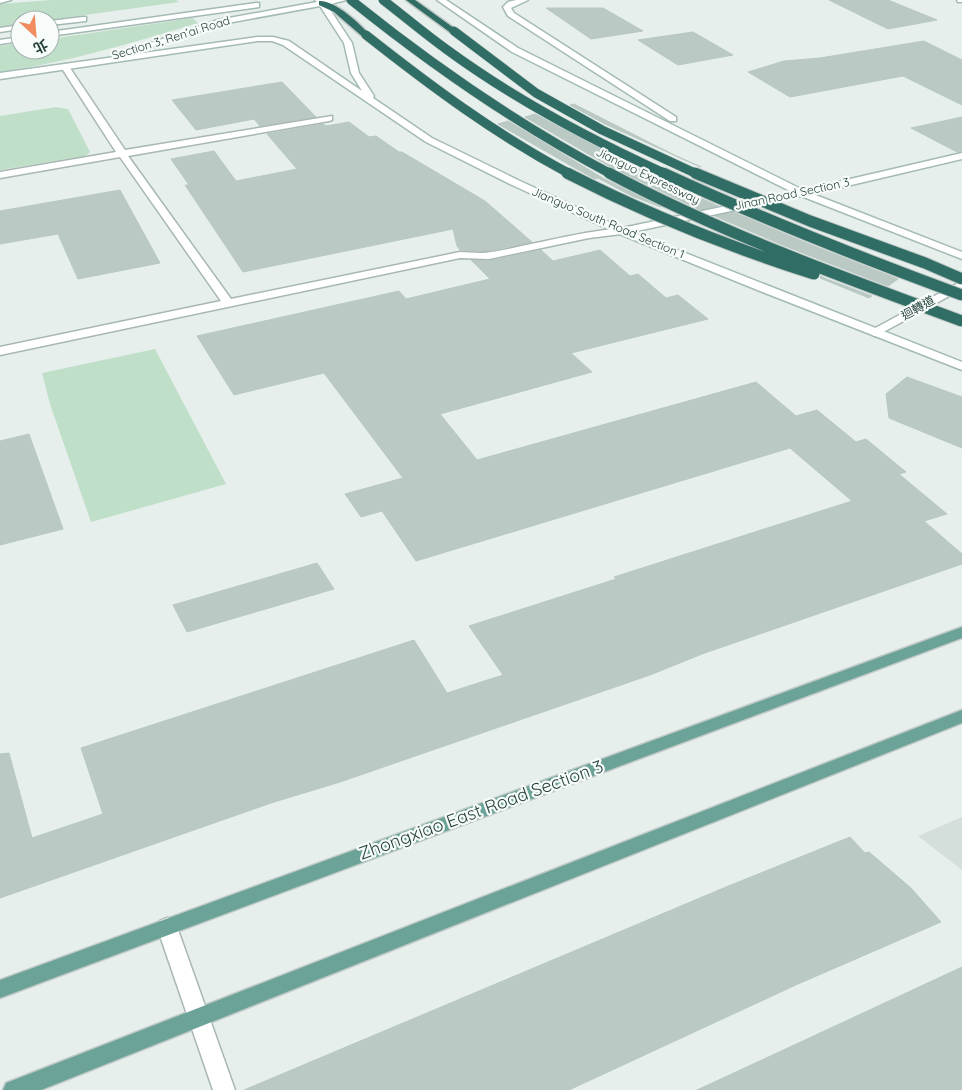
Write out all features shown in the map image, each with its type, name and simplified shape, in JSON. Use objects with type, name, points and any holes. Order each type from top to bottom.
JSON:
[{"type":"highway","name":"Jianguo Expressway","points":[[351,0],[406,44],[483,99],[577,156],[685,211],[842,276],[962,321]]},
{"type":"highway","name":"Jianguo Expressway","points":[[383,0],[446,50],[526,101],[602,145],[734,206],[962,295]]},
{"type":"highway","points":[[410,0],[534,92],[614,136],[696,174],[803,218],[939,268],[962,279]]},
{"type":"highway","points":[[320,1],[337,10],[434,89],[512,141],[638,208],[766,260],[920,305]]},
{"type":"main road","name":"Zhongxiao East Road Section 3","points":[[0,989],[962,632]]},
{"type":"main road","points":[[14,1090],[962,716]]},
{"type":"street","points":[[0,1],[7,0]]},
{"type":"street","name":"Section 3, Ren’ai Road","points":[[0,76],[83,64],[221,22],[320,1],[342,0]]},
{"type":"street","points":[[441,0],[515,50],[802,193],[962,256]]},
{"type":"street","points":[[524,0],[506,7],[511,14],[685,127],[702,142]]},
{"type":"street","name":"Jianguo South Road Section 1","points":[[320,1],[348,44],[355,73],[375,104],[429,140],[546,198],[622,231],[962,366]]},
{"type":"street","name":"Section 3, Ren’ai Road","points":[[60,33],[266,4]]},
{"type":"street","points":[[60,22],[88,18]]},
{"type":"street","points":[[83,64],[257,39],[273,39],[294,47],[375,104]]},
{"type":"street","points":[[65,67],[123,155],[228,304]]},
{"type":"street","points":[[0,175],[329,118]]},
{"type":"street","name":"Jinan Road Section 3","points":[[0,351],[460,255],[489,256],[575,239],[586,235],[622,231],[802,193],[962,156]]},
{"type":"street","name":"迴轉道","points":[[874,332],[962,284]]},
{"type":"street","points":[[167,926],[224,1090]]},
{"type":"shaded area","points":[[962,817],[962,870],[918,836]]},
{"type":"green space","points":[[51,0],[176,0],[179,2],[60,18],[60,10],[10,10],[10,26],[0,27],[0,4]]},
{"type":"green space","points":[[193,18],[198,23],[124,45],[50,63],[0,72],[0,46],[10,44],[10,60],[60,60],[60,38]]},
{"type":"green space","points":[[56,107],[68,109],[90,152],[85,156],[0,170],[0,116]]},
{"type":"green space","points":[[155,349],[226,484],[91,522],[50,404],[42,373]]},
{"type":"building","points":[[829,0],[888,0],[937,20],[888,29]]},
{"type":"building","points":[[546,8],[603,8],[643,31],[591,39]]},
{"type":"building","points":[[693,32],[733,55],[678,65],[638,40]]},
{"type":"building","points":[[924,41],[962,60],[962,105],[903,76],[790,97],[748,72],[784,61],[820,58]]},
{"type":"building","points":[[282,82],[316,117],[260,126],[254,119],[196,130],[172,100]]},
{"type":"building","points":[[574,104],[673,155],[605,124],[570,105]]},
{"type":"building","points":[[535,114],[660,180],[718,206],[700,210],[609,166],[525,117]]},
{"type":"building","points":[[962,117],[962,151],[957,152],[911,128]]},
{"type":"building","points":[[508,121],[606,180],[661,207],[632,196],[598,178],[595,179],[498,124]]},
{"type":"building","points":[[349,122],[369,137],[376,136],[399,152],[485,201],[532,242],[487,251],[460,250],[457,246],[453,229],[243,272],[185,185],[189,185],[171,159],[214,151],[236,181],[297,169],[267,134],[323,124],[326,126]]},
{"type":"building","points":[[120,190],[160,263],[78,279],[58,234],[0,244],[0,211]]},
{"type":"building","points":[[733,212],[898,279],[888,286],[785,246],[715,216]]},
{"type":"building","points":[[541,250],[553,261],[600,250],[630,276],[638,274],[666,298],[678,295],[708,319],[571,353],[592,372],[440,414],[477,460],[756,382],[796,416],[817,410],[856,442],[866,439],[906,472],[899,474],[947,514],[924,521],[962,554],[962,564],[702,654],[650,675],[340,782],[271,803],[0,898],[0,754],[9,753],[32,838],[103,814],[81,748],[414,640],[447,693],[503,675],[469,626],[616,579],[614,577],[852,501],[790,448],[416,561],[382,511],[361,517],[345,494],[403,478],[324,373],[234,395],[197,336],[399,291],[406,299],[490,279],[471,260],[489,261]]},
{"type":"building","points":[[821,276],[872,296],[869,298],[820,278]]},
{"type":"building","points":[[907,377],[962,397],[962,448],[889,418],[886,394]]},
{"type":"building","points":[[29,434],[63,529],[0,545],[0,441]]},
{"type":"building","points":[[317,563],[334,589],[187,632],[173,605]]},
{"type":"building","points":[[850,837],[865,853],[869,852],[911,888],[941,922],[798,984],[569,1090],[244,1090],[726,887]]},
{"type":"building","points":[[962,967],[962,1090],[697,1090],[792,1046]]}]
